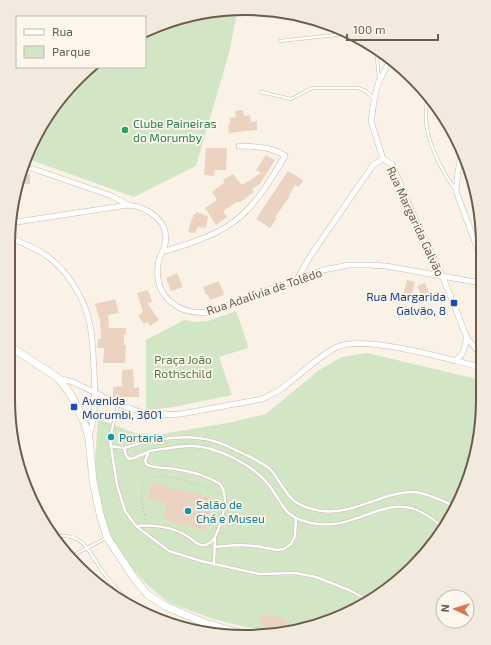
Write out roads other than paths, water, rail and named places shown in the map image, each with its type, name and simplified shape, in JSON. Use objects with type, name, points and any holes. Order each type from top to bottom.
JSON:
[{"type":"main road","points":[[15,349],[58,378],[69,392],[78,408],[89,438],[93,481],[107,537],[134,578],[147,594],[165,606],[218,628]]},
{"type":"street","name":"Rua Margarida Galvão","points":[[388,65],[379,81],[371,121],[383,159],[392,164],[412,212],[442,276],[467,338],[476,349]]},
{"type":"street","points":[[162,252],[187,244],[213,233],[232,223],[241,216],[261,192],[285,156],[270,148],[239,146]]},
{"type":"street","points":[[296,280],[311,255],[373,164],[383,159]]},
{"type":"street","points":[[460,162],[456,190],[476,244]]},
{"type":"street","points":[[29,167],[112,196],[128,205]]},
{"type":"street","name":"Rua Adalívia de Tolêdo","points":[[16,222],[128,205],[145,209],[159,220],[163,227],[165,239],[158,265],[158,281],[163,292],[174,305],[186,311],[200,313],[209,312],[324,270],[349,265],[386,266],[476,282]]},
{"type":"street","points":[[15,240],[45,255],[60,267],[72,282],[85,308],[90,323],[92,338],[95,394],[92,427],[89,438]]},
{"type":"street","points":[[454,361],[462,354],[467,338]]},
{"type":"street","points":[[58,378],[70,381],[95,394],[140,412],[160,415],[181,414],[262,399],[283,388],[322,356],[338,346],[350,344],[370,343],[476,366]]},
{"type":"lane","points":[[280,41],[338,35]]},
{"type":"lane","points":[[377,56],[379,81]]},
{"type":"lane","points":[[261,92],[291,99],[312,88],[358,88],[366,91],[375,99]]},
{"type":"lane","points":[[427,103],[427,131],[438,160],[448,179],[456,190]]},
{"type":"lane","points":[[111,433],[118,404]]},
{"type":"lane","points":[[110,446],[124,448],[146,441],[189,437],[213,441],[236,450],[270,469],[294,500],[308,508],[323,511],[343,510],[392,494],[415,492],[451,504]]},
{"type":"lane","points":[[110,440],[117,485],[125,511],[136,526],[169,551],[214,565],[259,574],[295,573],[316,577],[363,598]]},
{"type":"lane","points":[[124,448],[129,459],[149,451],[192,446],[204,447],[220,452],[260,475],[269,485],[287,512],[296,519],[324,524],[339,523],[367,515],[380,509],[399,506],[420,511],[439,525]]},
{"type":"lane","points":[[149,451],[145,461],[147,465],[152,467],[181,470],[220,484],[225,495],[222,515],[215,538],[214,565]]},
{"type":"lane","points":[[214,547],[237,545],[256,546],[277,550],[284,549],[291,544],[295,536],[296,519]]},
{"type":"lane","points":[[136,526],[148,525],[178,532],[202,545],[210,543],[215,538]]},
{"type":"lane","points":[[60,536],[69,536],[81,541],[88,547],[106,577],[120,593]]},
{"type":"lane","points":[[75,554],[107,537]]},
{"type":"place","name":"Clube Paineiras do Morumby","points":[[125,130]]},
{"type":"place","name":"Rua Margarida Galvão, 8","points":[[454,303]]},
{"type":"place","name":"Avenida Morumbi, 3601","points":[[74,407]]},
{"type":"place","name":"Portaria","points":[[111,437]]},
{"type":"place","name":"Salão de Chá e Museu","points":[[188,511]]},
{"type":"park label","name":"Praça João Rothschild","points":[[183,366]]}]
